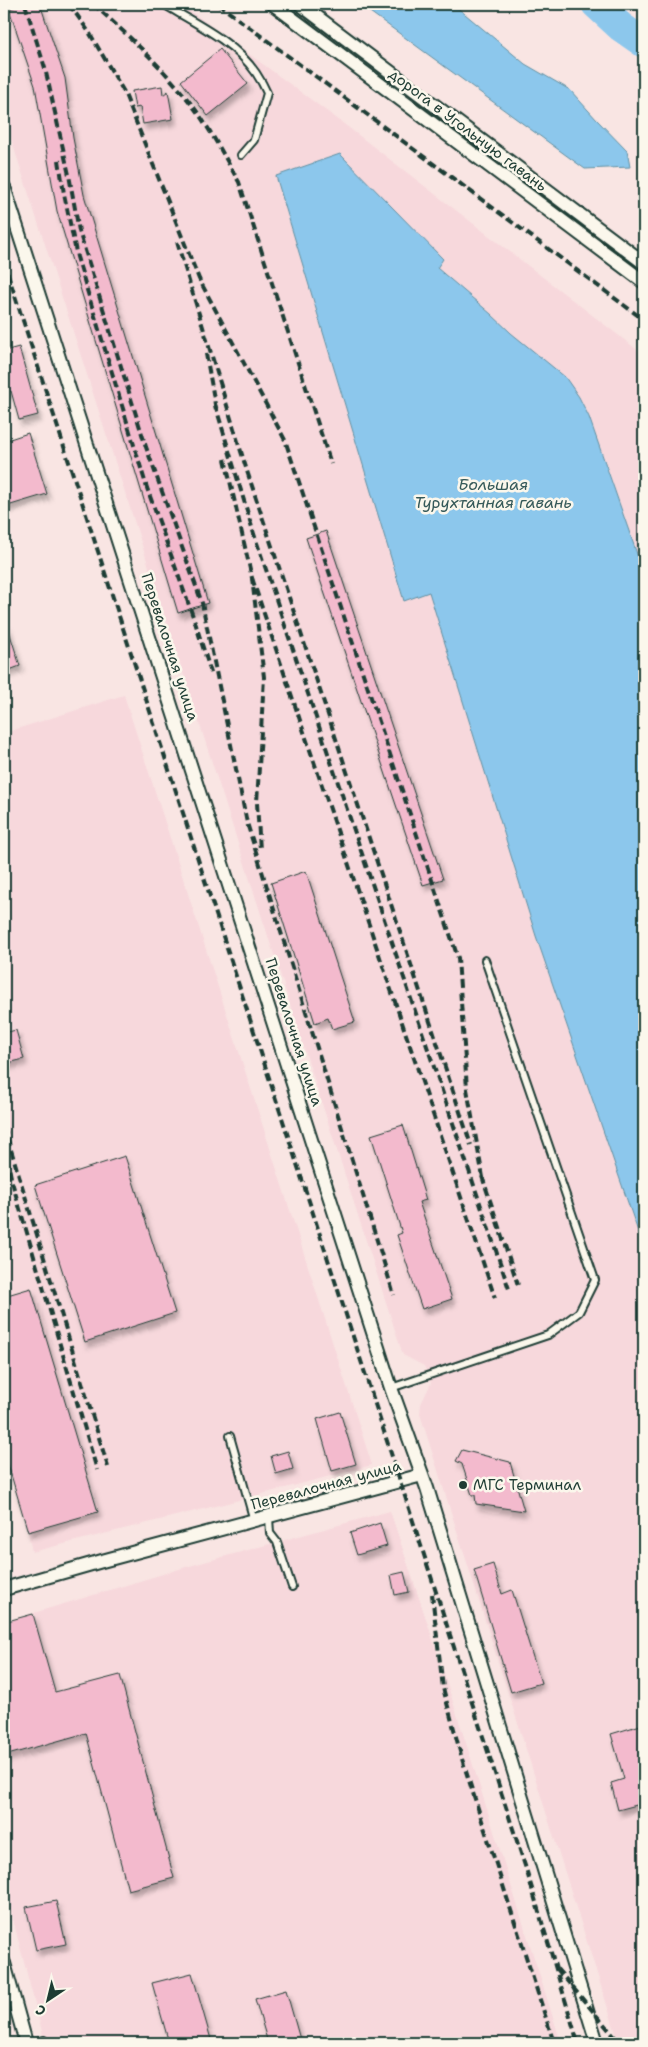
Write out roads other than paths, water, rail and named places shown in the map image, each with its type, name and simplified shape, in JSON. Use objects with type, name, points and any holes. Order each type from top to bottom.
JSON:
[{"type":"street","name":"дорога в Угольную гавань","points":[[273,4],[644,282]]},
{"type":"street","name":"дорога в Угольную гавань","points":[[300,4],[644,263]]},
{"type":"street","name":"Перевалочная улица","points":[[4,187],[391,1388],[422,1475],[4,1589]]},
{"type":"street","points":[[422,1475],[596,2043]]},
{"type":"street","points":[[4,1963],[26,2043]]},
{"type":"lane","points":[[163,4],[209,31],[238,53],[255,72],[268,93],[254,140],[241,155]]},
{"type":"lane","points":[[391,1388],[548,1335],[579,1312],[595,1280],[486,960]]},
{"type":"lane","points":[[230,1436],[254,1521]]},
{"type":"lane","points":[[269,1517],[270,1533],[277,1542],[292,1587]]},
{"type":"lane","points":[[33,2043],[44,2040]]},
{"type":"water","points":[[359,4],[453,4],[525,64],[570,90],[627,151],[630,167],[585,169]]},
{"type":"water","name":"Большая Турухтанная гавань","points":[[340,154],[443,259],[437,268],[511,333],[565,377],[579,397],[589,417],[644,574],[644,1249],[536,936],[429,592],[404,601],[276,176]]},
{"type":"waterway","points":[[596,4],[621,27],[644,43]]},
{"type":"railway","points":[[25,4],[45,68],[69,175],[79,231],[146,447],[202,603],[247,823],[394,1295]]},
{"type":"railway","points":[[69,4],[89,32],[124,92],[199,279],[285,440],[458,958],[467,1089],[484,1183]]},
{"type":"railway","points":[[93,4],[147,54],[184,95],[207,127],[239,182],[331,464]]},
{"type":"railway","points":[[218,4],[644,320]]},
{"type":"railway","points":[[59,160],[77,257],[147,488],[195,622],[211,673]]},
{"type":"railway","points":[[177,242],[247,471],[471,1145]]},
{"type":"railway","points":[[4,262],[527,1872],[578,2043]]},
{"type":"railway","points":[[206,354],[216,410]]},
{"type":"railway","points":[[215,404],[254,534],[509,1289]]},
{"type":"railway","points":[[225,459],[252,578],[264,677],[257,803],[260,850]]},
{"type":"railway","points":[[252,578],[495,1298]]},
{"type":"railway","points":[[4,1127],[108,1467]]},
{"type":"railway","points":[[7,1158],[12,1182],[97,1470]]},
{"type":"railway","points":[[482,1176],[518,1285]]},
{"type":"railway","points":[[432,1594],[443,1688],[462,1759],[554,2043]]},
{"type":"railway","points":[[557,1969],[620,2043]]},
{"type":"place","name":"МГС Терминал","points":[[463,1485]]}]
